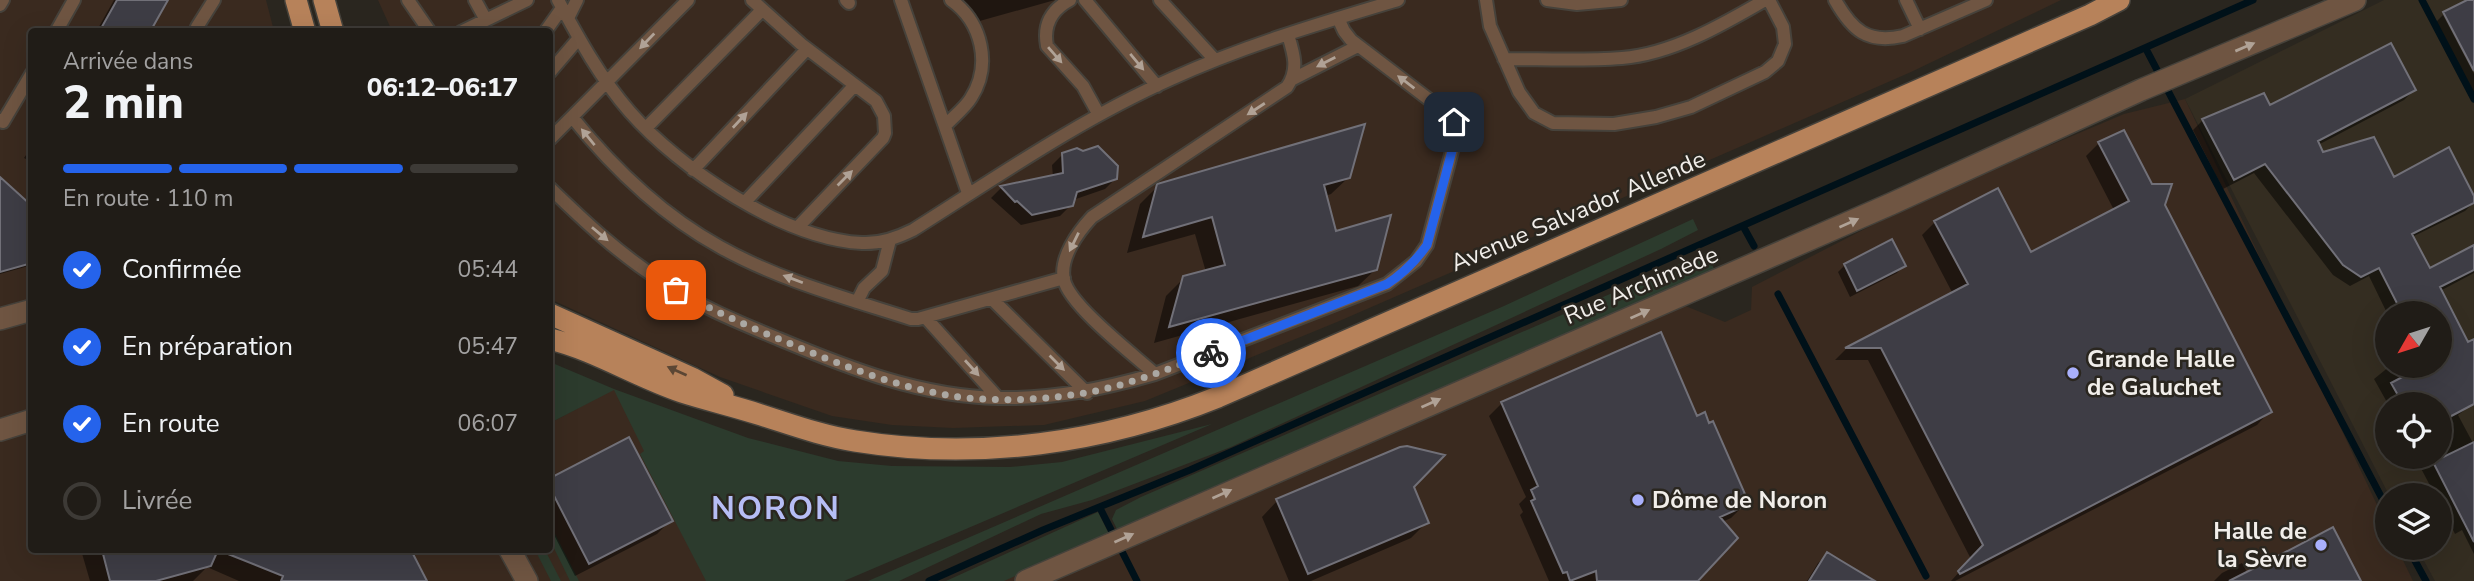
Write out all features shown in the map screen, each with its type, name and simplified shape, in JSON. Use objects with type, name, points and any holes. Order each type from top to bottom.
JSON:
[{"type":"main road","points":[[296,0],[304,28]]},
{"type":"main road","points":[[324,0],[332,28]]},
{"type":"main road","name":"Avenue Salvador Allende","points":[[553,339],[680,391],[816,433],[854,441],[897,447],[942,448],[1045,444],[1130,428],[1175,415],[1878,110],[2090,16],[2119,0]]},
{"type":"main road","name":"Avenue Salvador Allende","points":[[553,315],[692,378],[759,414]]},
{"type":"street","name":"Rue Archimède","points":[[1026,581],[1867,215],[2141,90],[2355,0]]},
{"type":"street","points":[[0,319],[28,311]]},
{"type":"street","points":[[0,430],[28,421]]},
{"type":"street","points":[[512,553],[527,581]]},
{"type":"lane","points":[[0,5],[3,0]]},
{"type":"lane","points":[[58,28],[74,0]]},
{"type":"lane","points":[[197,27],[214,0]]},
{"type":"lane","points":[[408,0],[427,28]]},
{"type":"lane","points":[[475,0],[486,20]]},
{"type":"lane","points":[[469,28],[527,0]]},
{"type":"lane","points":[[548,28],[563,9],[577,0]]},
{"type":"lane","points":[[553,136],[688,0]]},
{"type":"lane","points":[[752,0],[807,49],[876,101],[884,116],[885,134],[873,150],[798,227]]},
{"type":"lane","points":[[901,0],[968,193]]},
{"type":"lane","points":[[945,126],[972,97],[984,64],[979,35],[960,7],[951,0]]},
{"type":"lane","points":[[1070,0],[1060,5],[1048,20],[1047,46],[1083,86],[1099,116]]},
{"type":"lane","points":[[1085,0],[1157,86]]},
{"type":"lane","points":[[1160,0],[1215,60]]},
{"type":"lane","points":[[563,9],[607,82],[646,128],[693,170],[745,202],[798,227],[829,237],[862,243],[890,240],[913,230],[968,193],[1099,116],[1157,86],[1215,60],[1398,0]]},
{"type":"lane","points":[[1486,0],[1490,26],[1504,60],[1526,104],[1543,119],[1553,123],[1614,124],[1656,117],[1691,107],[1765,72],[1778,61],[1785,44],[1783,27],[1767,0],[1692,38],[1659,50],[1624,58],[1504,60]]},
{"type":"lane","points":[[1547,0],[1577,4],[1622,0]]},
{"type":"lane","points":[[1835,0],[1855,29],[1870,37],[1890,39],[1920,29],[1979,1]]},
{"type":"lane","points":[[1906,0],[1920,29]]},
{"type":"lane","points":[[646,128],[762,10]]},
{"type":"lane","points":[[553,191],[627,257],[660,281],[726,316],[832,361],[947,395],[1043,398],[1087,393],[1155,374],[1387,284],[1416,261],[1427,245],[1457,132],[1454,122],[1448,114],[1359,46],[1344,31],[1338,18]]},
{"type":"lane","points":[[1287,35],[1295,66],[1293,79]]},
{"type":"lane","points":[[553,68],[579,38]]},
{"type":"lane","points":[[1155,374],[1079,305],[1068,290],[1063,278],[1072,243],[1081,228],[1092,217],[1271,99],[1293,79],[1359,46]]},
{"type":"lane","points":[[693,170],[807,49]]},
{"type":"lane","points":[[0,120],[4,122],[28,80]]},
{"type":"lane","points":[[745,202],[855,85]]},
{"type":"lane","points":[[572,117],[628,179],[686,225],[719,247],[757,266],[857,302],[911,319],[926,318],[1063,278]]},
{"type":"lane","points":[[857,302],[864,288],[881,271],[890,240]]},
{"type":"lane","points":[[992,299],[1087,393]]},
{"type":"lane","points":[[926,318],[998,398]]},
{"type":"shaded area","points":[[0,0],[266,0],[273,28],[28,28],[28,553],[553,553],[553,421],[614,389],[744,581],[0,581]]},
{"type":"shaded area","points":[[378,0],[2061,0],[1911,72],[1337,322],[1145,401],[1044,425],[953,428],[892,425],[832,416],[720,377],[553,300],[553,28],[391,28]]},
{"type":"shaded area","points":[[2384,0],[2474,0],[2474,581],[2435,581],[2424,560],[2452,560],[2452,483],[2383,483],[2376,469],[2452,469],[2452,392],[2375,392],[2375,468],[2185,99]]},
{"type":"shaded area","points":[[2185,99],[2375,501],[2375,560],[2403,560],[2413,581],[948,581],[1085,567],[1683,305],[1725,322],[1751,310],[1752,287],[1921,200],[2124,114]]},
{"type":"green space","points":[[1693,219],[1698,230],[1661,249],[1231,447],[1092,500],[1041,514],[899,581],[868,581],[1504,306]]},
{"type":"green space","points":[[1707,252],[1714,269],[1118,531],[1112,519],[1116,510],[1141,497]]},
{"type":"green space","points":[[553,363],[614,389],[748,438],[838,461],[892,466],[1010,467],[1062,462],[1212,424],[844,581],[706,581],[640,454],[644,451],[614,390],[553,421]]},
{"type":"green space","points":[[1098,512],[1109,534],[1004,581],[946,581]]},
{"type":"green space","points":[[553,530],[579,581],[570,581],[553,546]]},
{"type":"green space","points":[[537,553],[547,553],[561,581],[551,581]]},
{"type":"building","points":[[117,0],[168,0],[152,28],[101,28]]},
{"type":"building","points":[[2467,0],[2474,0],[2474,71],[2443,12]]},
{"type":"building","points":[[2391,43],[2416,90],[2318,141],[2323,152],[2374,137],[2394,177],[2449,147],[2474,196],[2474,203],[2412,234],[2430,268],[2474,245],[2474,270],[2440,287],[2447,301],[2396,301],[2379,268],[2361,277],[2343,265],[2265,164],[2234,180],[2202,119],[2264,93],[2270,105]]},
{"type":"building","points":[[1365,124],[1350,178],[1324,185],[1336,231],[1391,215],[1377,270],[1169,327],[1183,276],[1225,265],[1212,217],[1143,237],[1157,184]]},
{"type":"building","name":"Grande Halle de Galuchet","points":[[2124,130],[2152,184],[2172,184],[2165,205],[2272,412],[1960,574],[1958,571],[1983,545],[1881,348],[1845,348],[1968,284],[1934,221],[1998,188],[2031,252],[2129,201],[2098,142]]},
{"type":"building","points":[[1098,146],[1118,166],[1117,179],[1077,192],[1073,206],[1032,215],[1000,186],[1063,173],[1062,153]]},
{"type":"building","points":[[0,177],[28,202],[28,264],[0,272]]},
{"type":"building","points":[[1892,239],[1906,266],[1857,291],[1844,264]]},
{"type":"building","points":[[2452,311],[2468,342],[2474,339],[2474,404],[2452,416],[2452,392],[2396,392],[2391,383],[2400,378],[2452,378]]},
{"type":"building","points":[[1661,332],[1697,416],[1705,412],[1709,423],[1713,421],[1745,494],[1741,496],[1745,506],[1720,517],[1738,538],[1698,581],[1597,581],[1596,571],[1570,581],[1567,572],[1563,573],[1531,501],[1535,499],[1531,490],[1538,486],[1501,402]]},
{"type":"building","points":[[629,437],[673,521],[589,564],[553,494],[553,476]]},
{"type":"building","points":[[2474,442],[2474,542],[2452,499],[2452,483],[2444,483],[2437,469],[2452,469],[2452,453]]},
{"type":"building","points":[[1407,446],[1445,455],[1414,487],[1429,523],[1308,574],[1276,499]]},
{"type":"building","name":"Halle de la Sèvre","points":[[2333,527],[2361,581],[2229,581],[2278,556]]},
{"type":"building","points":[[1827,552],[1840,560],[1875,581],[1809,581]]},
{"type":"building","points":[[103,553],[217,553],[211,566],[156,581],[110,581]]},
{"type":"building","points":[[226,553],[413,553],[427,581],[281,581],[283,576]]},
{"type":"waterway","points":[[929,581],[1043,530],[1190,470],[2253,0]]},
{"type":"waterway","points":[[2422,0],[2474,99]]},
{"type":"waterway","points":[[2146,49],[2375,485]]},
{"type":"waterway","points":[[1743,226],[1754,246]]},
{"type":"waterway","points":[[1778,294],[1926,576]]},
{"type":"waterway","points":[[1100,508],[1137,581]]},
{"type":"waterway","points":[[2415,560],[2426,581]]},
{"type":"way so far","points":[[676,290],[761,332],[832,361],[947,395],[1043,398],[1087,393],[1155,374],[1211,353]]},
{"type":"place","name":"Grande Halle de Galuchet","points":[[2073,373]]},
{"type":"place","name":"Dôme de Noron","points":[[1638,500]]},
{"type":"place","name":"Halle de la Sèvre","points":[[2321,545]]},
{"type":"district","name":"NORON","points":[[776,508]]},
{"type":"route","points":[[1211,353],[1387,284],[1403,274],[1427,245],[1457,132],[1454,122]]}]
